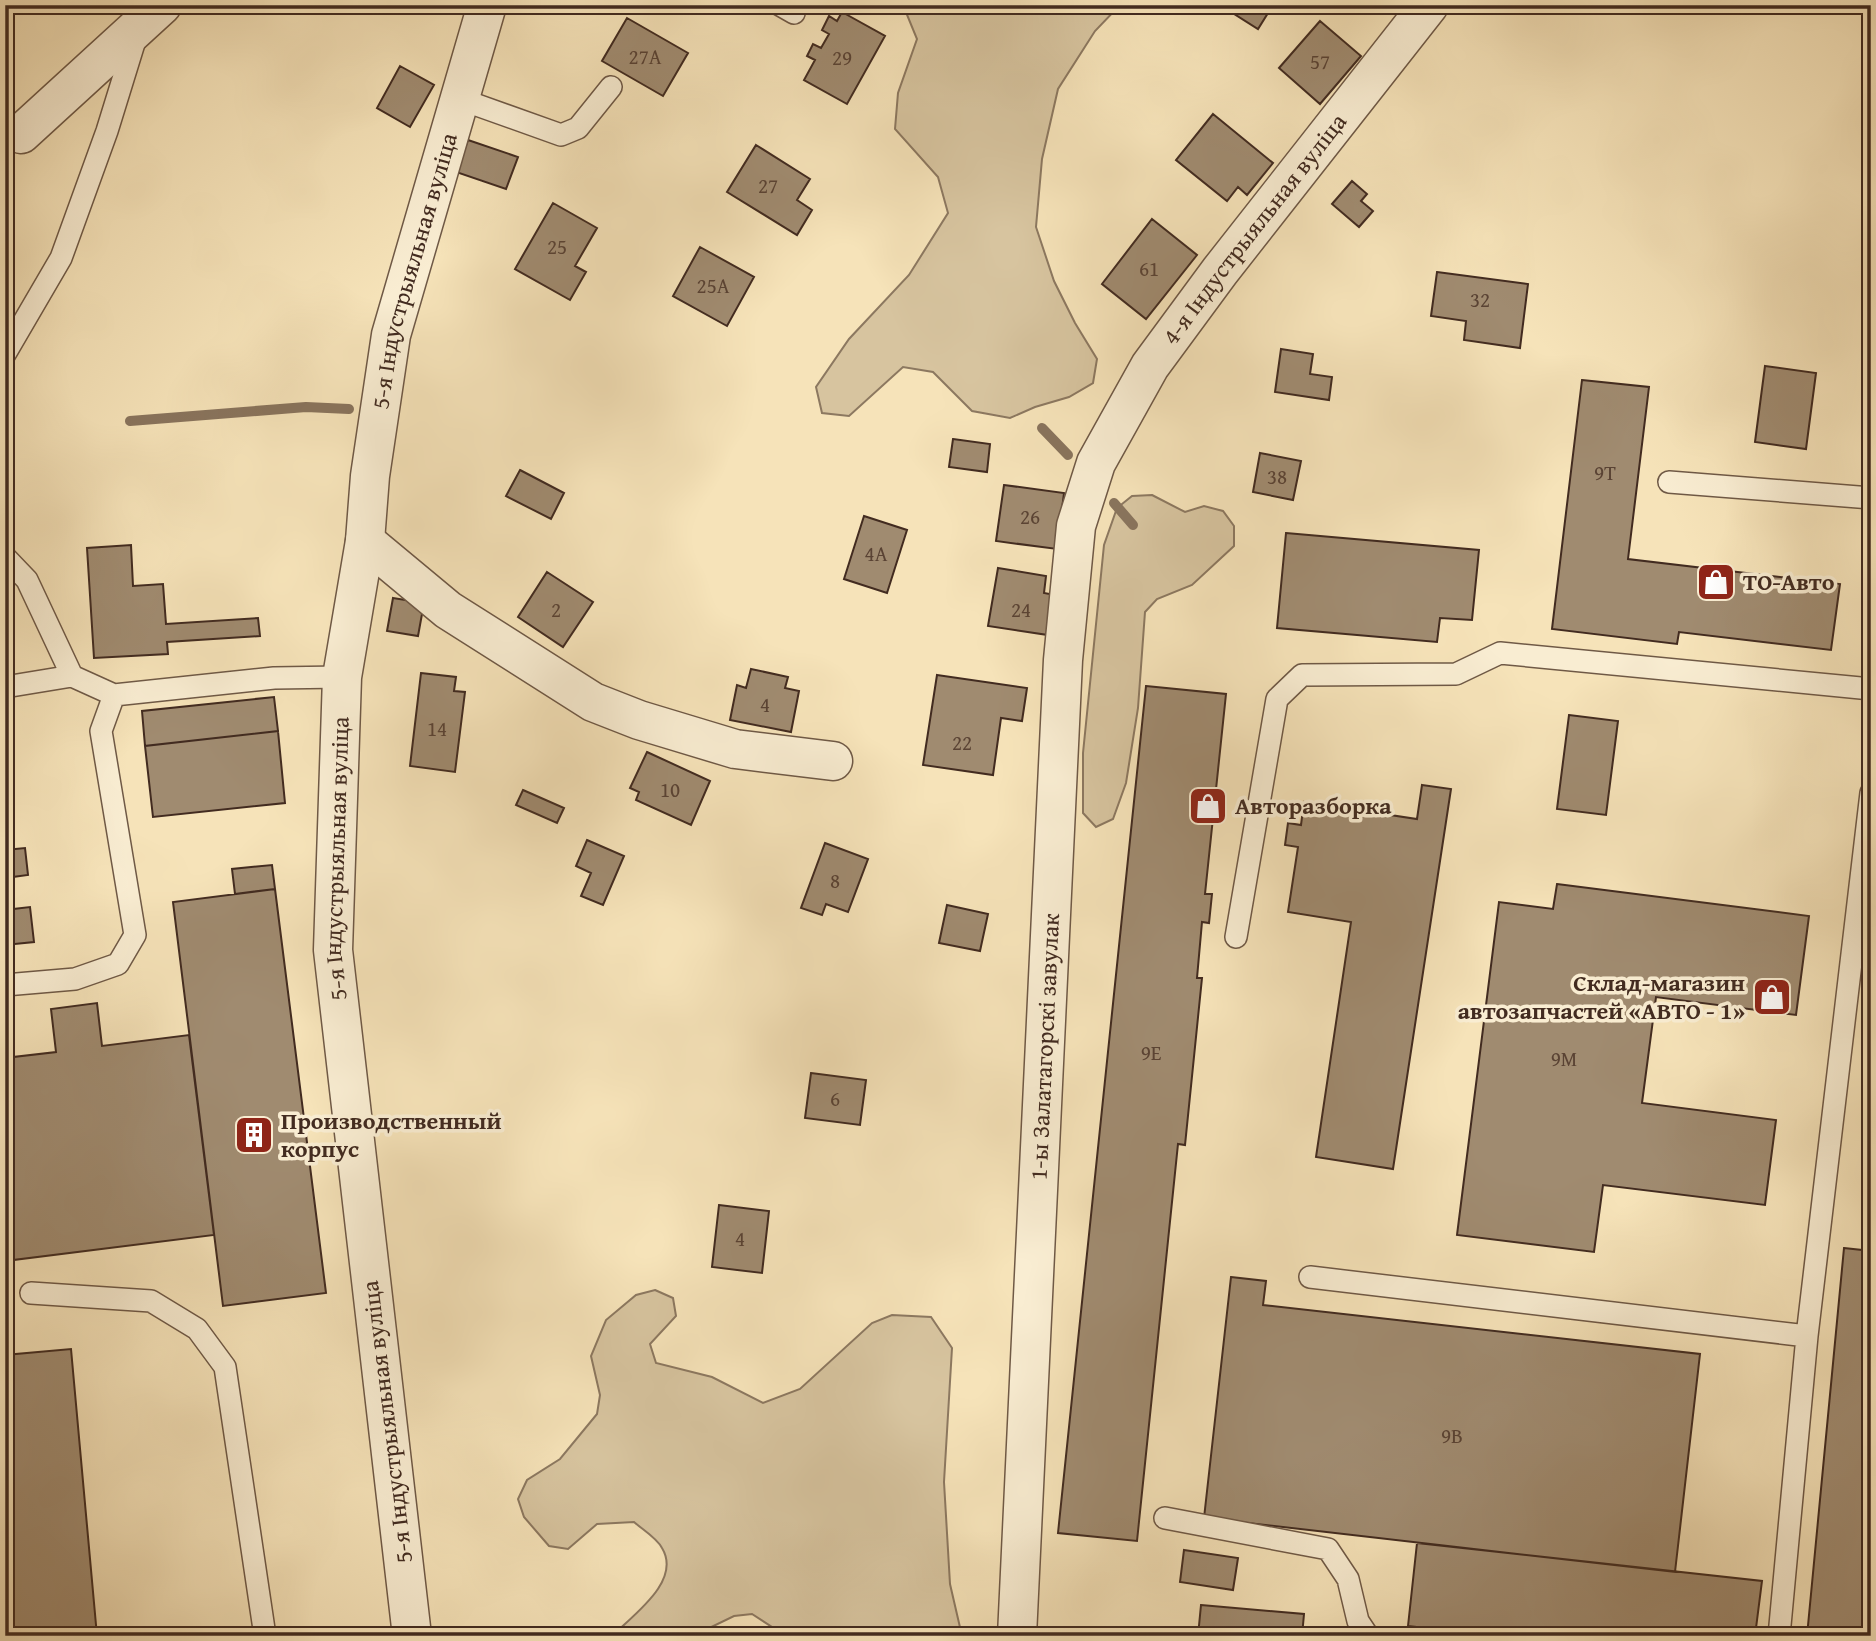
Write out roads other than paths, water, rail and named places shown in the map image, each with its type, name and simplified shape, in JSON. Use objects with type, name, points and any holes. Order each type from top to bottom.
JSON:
[{"type":"street","name":"5-я Індустрыяльная вуліца","points":[[412,1636],[333,950],[342,677],[365,541],[370,476],[391,335],[487,5]]},
{"type":"street","name":"4-я Індустрыяльная вуліца","points":[[1096,463],[1150,366],[1237,249],[1429,5]]},
{"type":"street","points":[[10,141],[150,16]]},
{"type":"street","name":"1-ы Залатагорскі завулак","points":[[1017,1636],[1063,660],[1076,526],[1096,463]]},
{"type":"street","points":[[365,541],[448,610],[593,702],[639,720],[735,749],[833,761]]},
{"type":"lane","points":[[5,354],[61,258],[150,16]]},
{"type":"lane","points":[[460,99],[561,135],[578,128],[611,87]]},
{"type":"lane","points":[[1669,481],[1871,498]]},
{"type":"lane","points":[[5,557],[27,580],[72,676]]},
{"type":"lane","points":[[1236,937],[1277,699],[1302,675],[1456,674],[1500,653],[1871,689]]},
{"type":"lane","points":[[5,687],[72,676],[114,695],[274,678],[342,677]]},
{"type":"lane","points":[[5,985],[75,979],[118,964],[135,935],[101,731],[114,695]]},
{"type":"lane","points":[[1779,1636],[1807,1336],[1871,793]]},
{"type":"lane","points":[[1310,1277],[1807,1336]]},
{"type":"lane","points":[[32,1293],[151,1301],[197,1329],[225,1367],[265,1636]]},
{"type":"lane","points":[[1165,1518],[1328,1549],[1348,1579],[1358,1621],[1367,1636]]},
{"type":"waterway","points":[[130,421],[306,407],[349,409]]},
{"type":"waterway","points":[[1042,428],[1068,455]]},
{"type":"waterway","points":[[1114,503],[1133,525]]},
{"type":"place","name":"ТО-Авто","points":[[1716,582]]},
{"type":"place","name":"Авторазборка","points":[[1208,806]]},
{"type":"place","name":"Склад-магазин автозапчастей «АВТО - 1»","points":[[1772,997]]},
{"type":"place","name":"Производственный корпус","points":[[254,1135]]}]
